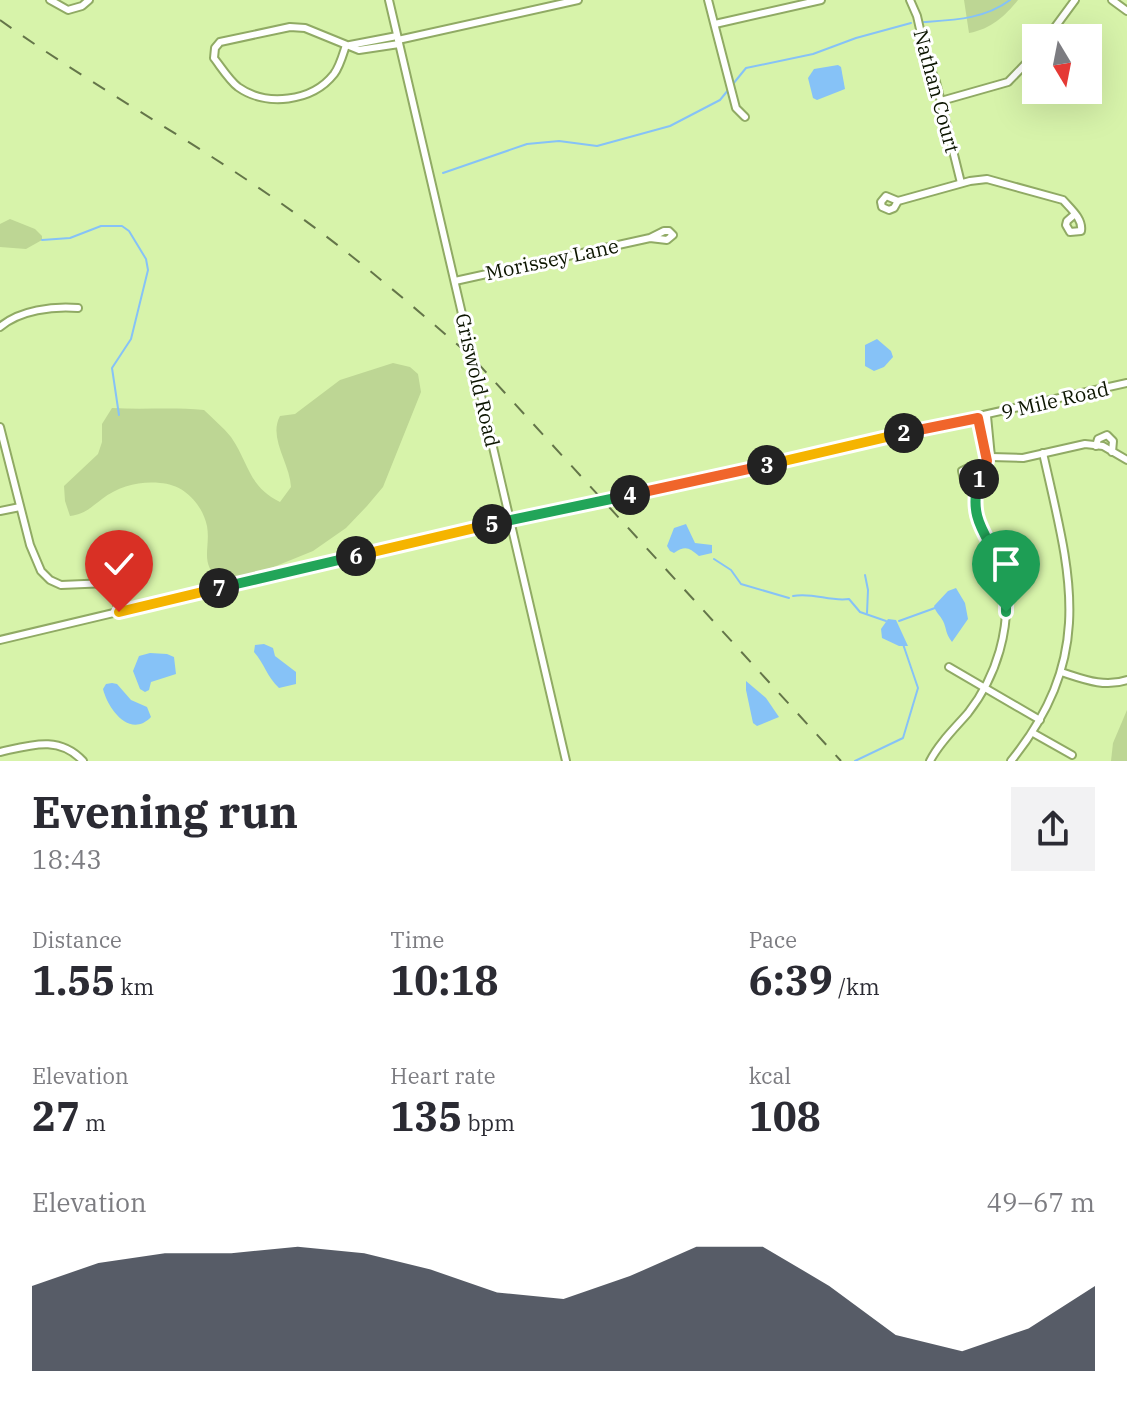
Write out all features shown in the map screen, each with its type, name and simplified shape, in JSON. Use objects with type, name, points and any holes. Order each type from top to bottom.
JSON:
[{"type":"street","points":[[50,0],[68,10],[82,6],[89,0]]},
{"type":"street","name":"Griswold Road","points":[[389,0],[566,761]]},
{"type":"street","points":[[346,45],[334,73],[318,88],[297,98],[278,100],[256,97],[236,86],[214,58],[215,48],[220,42],[290,27],[305,28],[346,45],[398,40],[578,0]]},
{"type":"street","points":[[708,0],[736,108],[745,117]]},
{"type":"street","points":[[715,24],[821,0]]},
{"type":"street","name":"Nathan Court","points":[[910,0],[941,101],[961,183]]},
{"type":"street","points":[[1057,24],[1075,0]]},
{"type":"street","points":[[1112,0],[1127,11]]},
{"type":"street","points":[[941,101],[1008,82],[1022,68]]},
{"type":"street","points":[[898,201],[987,179],[1063,200],[1075,214]]},
{"type":"street","name":"Morissey Lane","points":[[455,281],[650,238]]},
{"type":"street","points":[[0,327],[22,315],[53,308],[78,308]]},
{"type":"street","name":"9 Mile Road","points":[[0,640],[511,520],[1127,383]]},
{"type":"street","points":[[930,761],[984,689],[1003,638],[1006,582],[1002,568],[981,531],[975,507],[978,484],[989,459],[987,416]]},
{"type":"street","points":[[978,418],[989,459]]},
{"type":"street","points":[[0,427],[33,556],[41,571],[61,585],[108,583],[113,589],[119,612]]},
{"type":"street","points":[[1096,446],[1098,439],[1107,435],[1113,441],[1112,452]]},
{"type":"street","points":[[989,459],[1023,458],[1085,444],[1127,460]]},
{"type":"street","points":[[1011,761],[1033,733],[1061,672],[1070,624],[1069,576],[1043,453]]},
{"type":"street","points":[[978,484],[964,480],[962,471],[972,466],[982,471]]},
{"type":"street","points":[[0,511],[20,507]]},
{"type":"street","points":[[949,667],[1040,720]]},
{"type":"street","points":[[1061,672],[1096,683],[1127,680]]},
{"type":"street","points":[[1033,733],[1072,755]]},
{"type":"street","points":[[10,761],[4,751],[39,743],[58,744],[83,761]]},
{"type":"green space","points":[[964,0],[1018,0],[997,21],[969,33]]},
{"type":"green space","points":[[10,219],[35,229],[42,240],[26,249],[0,247],[0,224]]},
{"type":"green space","points":[[393,363],[410,367],[418,374],[421,392],[383,487],[346,528],[313,551],[249,577],[222,582],[210,569],[207,526],[201,510],[184,491],[168,484],[130,485],[109,494],[84,512],[70,516],[64,486],[98,454],[102,424],[112,408],[204,410],[231,437],[255,482],[280,502],[291,487],[278,442],[280,416],[295,414],[340,380]]},
{"type":"green space","points":[[1127,710],[1127,761],[1111,761],[1113,743]]},
{"type":"water","points":[[838,65],[845,89],[817,100],[813,98],[808,78],[814,69]]},
{"type":"water","points":[[877,339],[891,351],[893,357],[884,367],[874,371],[865,366],[865,345]]},
{"type":"water","points":[[686,524],[695,543],[712,545],[712,553],[699,556],[687,548],[674,553],[670,551],[667,546],[674,528]]},
{"type":"water","points":[[956,588],[965,603],[968,619],[952,642],[934,606],[948,591]]},
{"type":"water","points":[[888,619],[896,620],[908,646],[899,646],[882,638],[881,629]]},
{"type":"water","points":[[264,644],[273,648],[275,656],[296,672],[296,684],[279,688],[275,684],[254,652],[255,645]]},
{"type":"water","points":[[150,653],[174,657],[176,674],[151,682],[149,690],[145,692],[140,689],[133,671],[139,656]]},
{"type":"water","points":[[746,681],[766,698],[779,717],[757,726],[753,723]]},
{"type":"water","points":[[106,684],[117,684],[131,700],[147,707],[151,717],[135,725],[121,719],[103,689]]},
{"type":"waterway","points":[[924,22],[980,15],[1010,0]]},
{"type":"waterway","points":[[443,173],[527,144],[559,141],[597,146],[670,126],[720,100],[746,68],[813,54],[911,23]]},
{"type":"waterway","points":[[42,240],[70,238],[101,226],[122,226],[129,231],[146,259],[148,270],[131,339],[112,368],[119,415]]},
{"type":"waterway","points":[[714,559],[731,570],[741,584],[789,598]]},
{"type":"waterway","points":[[865,575],[867,613]]},
{"type":"waterway","points":[[793,596],[849,599],[860,612],[886,621]]},
{"type":"waterway","points":[[899,621],[935,608]]},
{"type":"waterway","points":[[855,761],[903,738],[918,688],[903,644]]},
{"type":"railway","points":[[0,20],[298,215],[374,274],[473,358],[841,761]]},
{"type":"route","points":[[119,612],[421,540],[978,418],[987,461],[976,488],[975,507],[981,531],[1004,573],[1006,612]]}]
